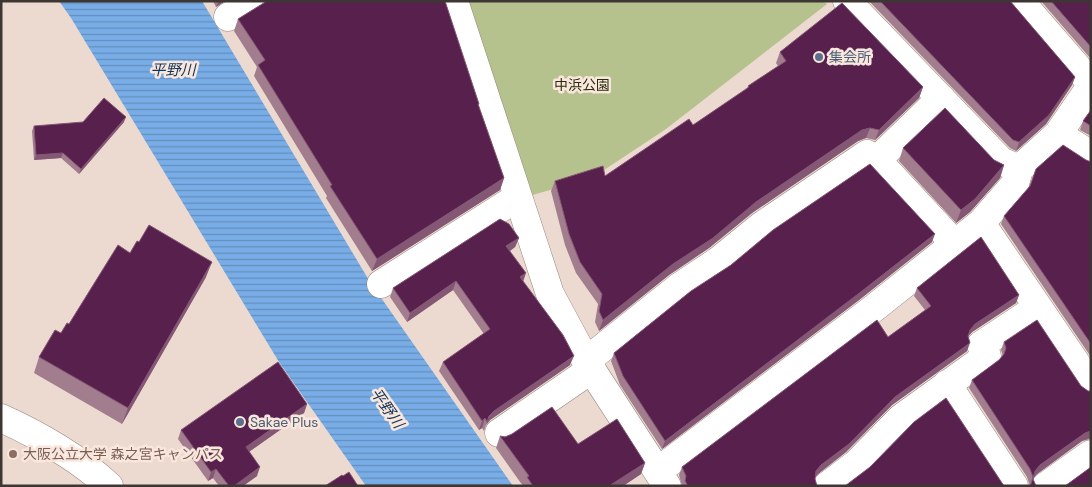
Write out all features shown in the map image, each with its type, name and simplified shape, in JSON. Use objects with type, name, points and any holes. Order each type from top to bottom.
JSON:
[{"type":"street","points":[[228,17],[253,1]]},
{"type":"street","points":[[454,1],[550,294],[589,365],[662,478],[981,223],[1015,184],[1019,169],[1058,134],[1091,84],[1020,1]]},
{"type":"street","points":[[847,1],[1001,161],[1019,169]]},
{"type":"street","points":[[877,160],[941,98]]},
{"type":"street","points":[[1058,134],[1091,155]]},
{"type":"street","points":[[499,433],[589,365],[679,287],[718,261],[769,221],[868,154],[877,160],[955,244]]},
{"type":"street","points":[[381,284],[518,197]]},
{"type":"street","points":[[981,223],[1091,385]]},
{"type":"street","points":[[827,486],[856,464],[901,418],[987,356],[981,345],[1037,308]]},
{"type":"street","points":[[947,384],[1014,486]]},
{"type":"street","points":[[1,418],[24,428],[93,472],[109,486]]},
{"type":"street","points":[[1046,486],[1091,454]]},
{"type":"green space","name":"中浜公園","points":[[467,1],[824,1],[827,4],[666,129],[592,178],[529,196]]},
{"type":"water","name":"平野川","points":[[59,1],[202,1],[370,282],[513,486],[366,486],[279,362]]},
{"type":"building","points":[[267,1],[445,1],[504,178],[377,259],[330,186],[332,185],[258,65],[265,60],[238,19]]},
{"type":"building","points":[[880,1],[1010,1],[1075,77],[1049,115],[1019,142],[1013,140]]},
{"type":"building","points":[[1051,1],[1091,1],[1091,47]]},
{"type":"building","points":[[842,3],[923,87],[879,130],[870,128],[862,130],[756,202],[713,238],[673,264],[603,320],[599,311],[602,294],[580,262],[569,234],[555,181],[603,166],[605,176],[689,119],[693,125],[786,61],[780,52]]},
{"type":"building","points":[[104,98],[126,117],[81,169],[63,153],[36,155],[34,126],[83,122]]},
{"type":"building","points":[[945,108],[994,160],[1004,165],[975,199],[961,210],[903,148]]},
{"type":"building","points":[[1091,110],[1091,126],[1083,121]]},
{"type":"building","points":[[1063,145],[1091,162],[1091,344],[1004,216],[1030,186],[1036,169]]},
{"type":"building","points":[[870,164],[935,234],[665,441],[623,376],[614,353],[691,291],[731,265],[773,230]]},
{"type":"building","points":[[500,219],[509,224],[519,238],[506,246],[526,273],[520,277],[563,335],[574,356],[494,411],[489,416],[487,422],[485,418],[482,421],[443,362],[490,329],[456,281],[410,313],[393,288]]},
{"type":"building","points":[[149,225],[212,262],[128,408],[39,357],[55,330],[61,333],[67,323],[69,324],[118,245],[130,253]]},
{"type":"building","points":[[981,237],[1019,295],[975,324],[968,336],[970,343],[895,397],[849,444],[821,465],[816,471],[815,479],[817,486],[688,486],[682,467],[877,320],[888,337],[931,306],[917,288]]},
{"type":"building","points":[[1037,320],[1081,386],[1091,391],[1091,431],[1085,433],[1040,465],[1035,471],[1033,479],[1036,486],[1030,486],[1033,477],[1030,469],[972,380],[999,360],[1006,348],[1004,342]]},
{"type":"building","points":[[278,362],[307,404],[246,447],[260,467],[234,486],[229,486],[216,469],[211,472],[181,430]]},
{"type":"building","points":[[946,398],[1004,486],[845,486],[870,467],[914,422]]},
{"type":"building","points":[[552,407],[578,444],[617,419],[645,463],[609,486],[533,486],[527,477],[529,476],[500,436],[505,437],[512,434]]},
{"type":"building","points":[[1091,467],[1091,486],[1065,486]]},
{"type":"building","points":[[349,472],[358,486],[325,486],[342,475]]},
{"type":"place","name":"集会所","points":[[819,57]]},
{"type":"place","name":"Sakae Plus","points":[[240,422]]},
{"type":"place","name":"大阪公立大学 森之宮キャンパス","points":[[13,454]]}]
